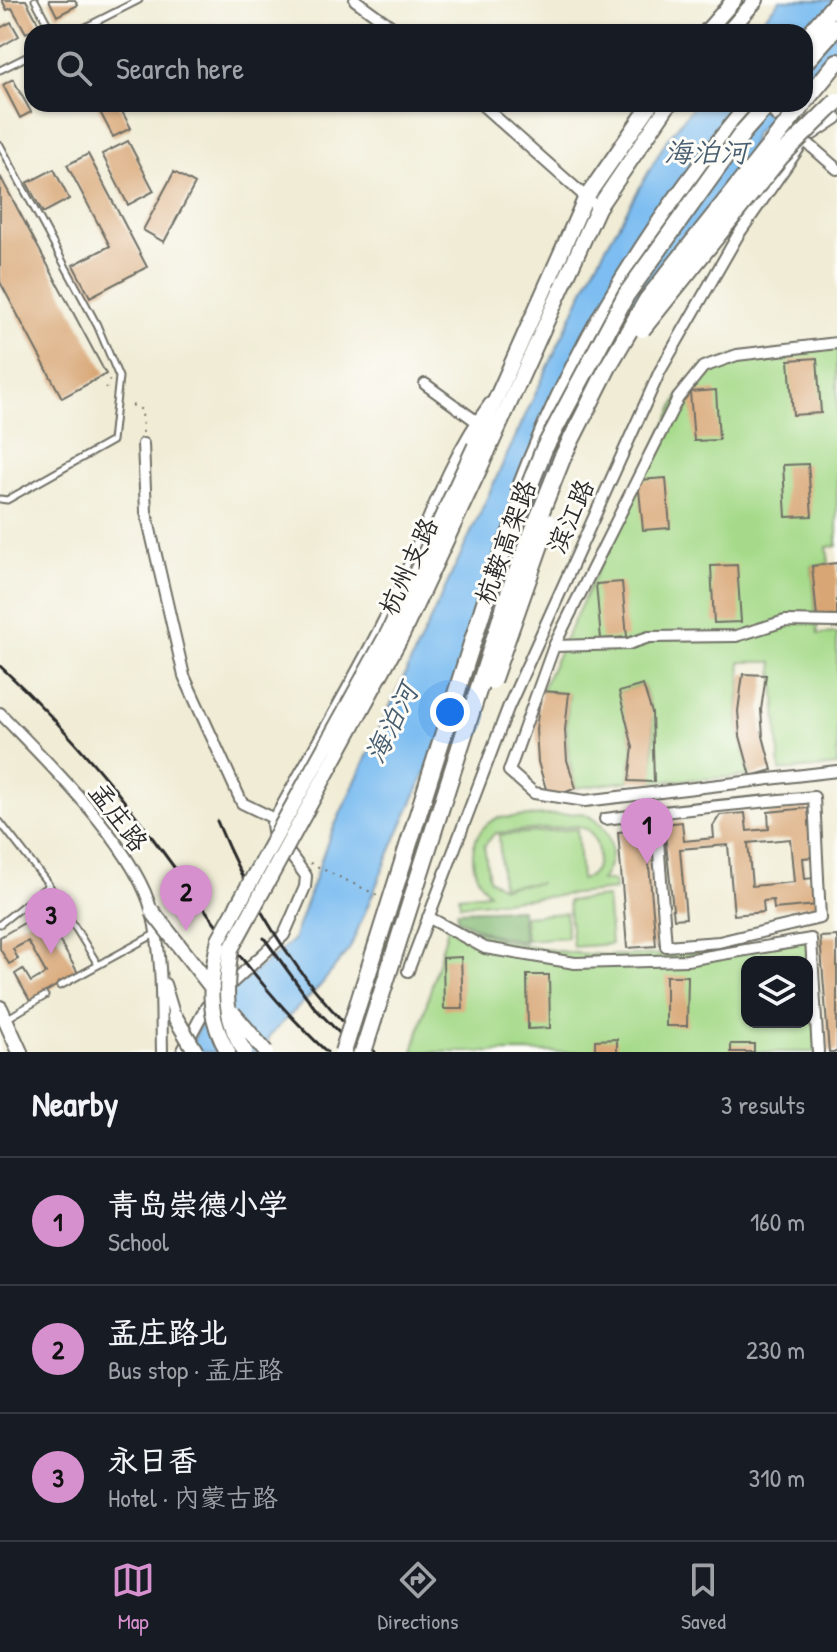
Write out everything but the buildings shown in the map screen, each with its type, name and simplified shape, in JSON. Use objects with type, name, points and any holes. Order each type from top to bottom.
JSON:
[{"type":"highway","points":[[813,30],[837,2]]},
{"type":"highway","points":[[813,53],[837,26]]},
{"type":"highway","name":"杭鞍高架路","points":[[813,92],[837,62]]},
{"type":"highway","points":[[445,797],[509,639],[551,514],[621,361],[685,271],[781,156],[837,101]]},
{"type":"highway","points":[[485,602],[511,512],[531,459],[581,355],[678,198],[744,112]]},
{"type":"highway","name":"杭鞍高架路","points":[[343,1052],[485,602],[544,449],[626,295],[759,112]]},
{"type":"highway","name":"杭鞍高架路","points":[[363,1052],[511,587],[563,456],[609,365],[647,300],[797,112]]},
{"type":"main road","points":[[713,24],[734,0]]},
{"type":"main road","points":[[735,24],[756,0]]},
{"type":"main road","name":"杭州支路","points":[[245,1052],[238,1041],[224,993],[231,949],[402,635],[481,450],[501,389],[585,199],[645,112]]},
{"type":"main road","name":"杭州支路","points":[[228,1052],[219,1037],[209,986],[219,939],[389,631],[598,208],[664,112]]},
{"type":"main road","points":[[152,911],[266,1052]]},
{"type":"main road","points":[[3,1014],[20,1052]]},
{"type":"main road","points":[[175,1017],[196,1052]]},
{"type":"street","points":[[355,0],[388,24]]},
{"type":"street","points":[[490,112],[598,208]]},
{"type":"street","points":[[774,112],[837,169]]},
{"type":"street","name":"滨江路","points":[[408,971],[508,708],[660,371],[738,235],[800,137],[837,118]]},
{"type":"street","points":[[837,343],[737,355],[703,367],[678,398],[554,646],[509,771],[534,793],[585,801],[837,771]]},
{"type":"street","points":[[425,384],[476,421]]},
{"type":"street","points":[[182,1052],[206,1007],[290,926],[306,876],[273,831],[275,819],[387,614],[417,539],[476,421],[501,389]]},
{"type":"street","points":[[143,444],[146,512],[184,676],[242,803],[275,819]]},
{"type":"street","points":[[554,646],[628,644],[649,637],[736,636],[785,621],[837,622]]},
{"type":"street","name":"孟庄路","points":[[0,713],[114,841],[143,889],[152,911],[160,970]]},
{"type":"street","points":[[746,782],[748,803]]},
{"type":"street","points":[[605,819],[656,813],[748,803],[814,797],[820,918],[719,942],[666,946],[656,813]]},
{"type":"street","points":[[428,917],[485,948],[575,963],[687,960],[811,939],[818,1052]]},
{"type":"street","points":[[160,970],[175,1017]]},
{"type":"street","points":[[160,970],[162,1052]]},
{"type":"lane","points":[[35,0],[48,24]]},
{"type":"lane","points":[[91,24],[139,0]]},
{"type":"lane","points":[[0,70],[24,58]]},
{"type":"lane","points":[[0,145],[97,325],[119,377],[112,441],[7,500],[0,499]]},
{"type":"lane","points":[[0,822],[49,885],[97,963]]},
{"type":"lane","points":[[0,924],[49,885]]},
{"type":"lane","points":[[60,986],[97,963],[155,934]]},
{"type":"lane","points":[[3,1014],[45,996]]},
{"type":"path","points":[[132,405],[142,410],[143,444]]},
{"type":"path","points":[[302,859],[390,901]]},
{"type":"green space","points":[[837,346],[837,546],[827,547],[829,564],[812,566],[818,634],[837,633],[837,766],[780,771],[773,662],[740,662],[738,721],[751,776],[652,782],[654,733],[643,685],[620,692],[633,747],[629,781],[576,788],[567,741],[569,694],[541,691],[678,398],[703,367],[737,355]]},
{"type":"green space","points":[[583,813],[593,819],[610,842],[610,861],[601,881],[614,881],[615,890],[460,905],[459,896],[489,893],[477,874],[473,853],[480,833],[497,818]],"holes":[[[578,826],[588,830],[596,844],[598,858],[593,871],[581,880],[577,829],[499,835],[502,886],[540,883],[502,887],[489,879],[484,846],[495,833]]]},
{"type":"green space","points":[[607,897],[611,944],[573,947],[568,901]]},
{"type":"green space","points":[[521,909],[524,942],[487,933],[457,919],[457,911]]},
{"type":"green space","points":[[566,913],[567,937],[526,940],[524,916]]},
{"type":"green space","points":[[450,920],[494,937],[538,948],[583,954],[673,954],[811,939],[812,956],[741,956],[741,1028],[813,1028],[813,971],[818,1052],[413,1052]]},
{"type":"water","name":"海泊河","points":[[780,0],[837,0],[837,56],[813,78],[813,24],[758,24]]},
{"type":"water","name":"海泊河","points":[[689,112],[777,112],[754,134],[748,158],[674,259],[602,389],[400,829],[350,948],[320,986],[269,1036],[265,1052],[188,1052],[205,1013],[293,940],[329,838],[593,270],[666,141]]},
{"type":"railway","points":[[0,666],[90,759],[251,970],[327,1052]]},
{"type":"railway","points":[[217,821],[246,884],[282,946],[325,1002],[375,1052]]},
{"type":"railway","points":[[264,938],[314,1007],[349,1043]]},
{"type":"place","name":"青岛崇德小学","points":[[647,864]]},
{"type":"place","name":"孟庄路北","points":[[186,931]]},
{"type":"place","name":"永日香","points":[[51,954]]}]
